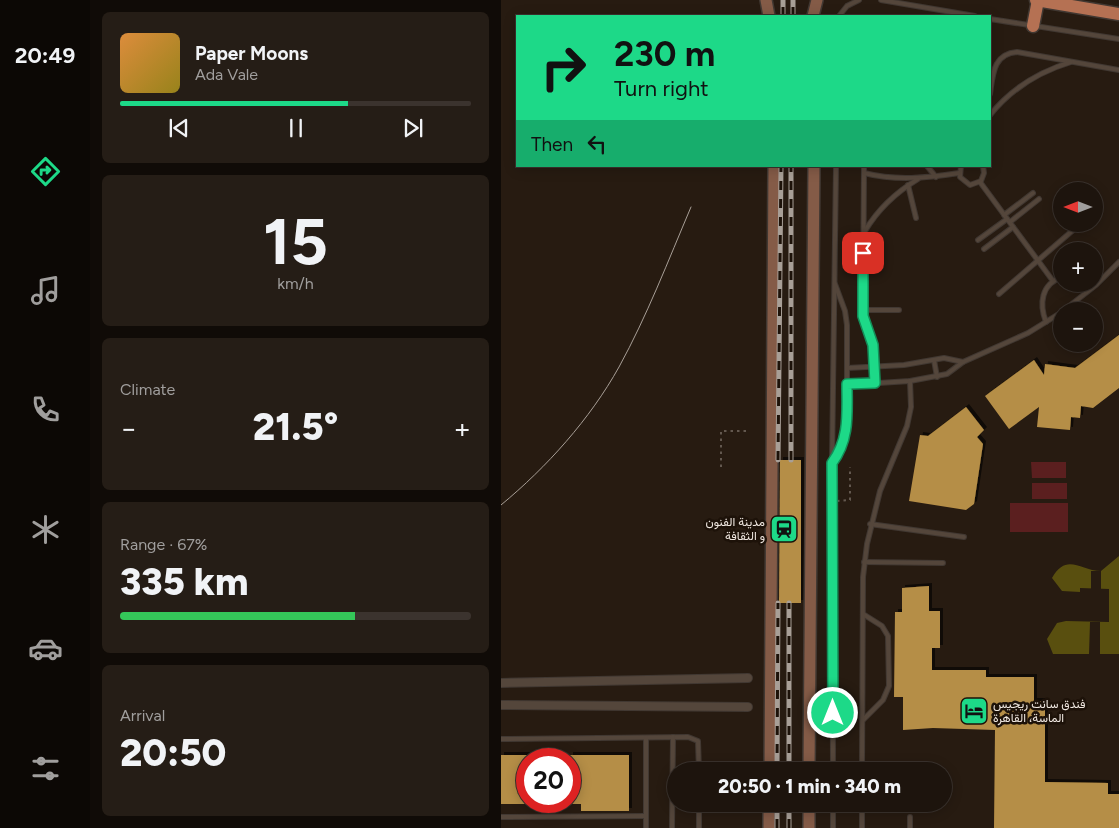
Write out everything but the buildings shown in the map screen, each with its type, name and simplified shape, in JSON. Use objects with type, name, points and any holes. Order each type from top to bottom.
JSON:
[{"type":"main road","points":[[1033,26],[1037,0],[1119,14]]},
{"type":"street","points":[[766,0],[769,15]]},
{"type":"street","points":[[813,15],[817,0]]},
{"type":"street","points":[[769,762],[774,167]]},
{"type":"street","points":[[809,762],[814,167]]},
{"type":"street","points":[[501,683],[748,678]]},
{"type":"street","points":[[501,705],[748,707]]},
{"type":"street","points":[[769,812],[769,828]]},
{"type":"street","points":[[809,812],[809,828]]},
{"type":"lane","points":[[840,15],[847,6],[859,0]]},
{"type":"lane","points":[[881,0],[969,15]]},
{"type":"lane","points":[[991,19],[1119,39]]},
{"type":"lane","points":[[991,87],[994,66],[998,60],[1010,52],[1119,70]]},
{"type":"lane","points":[[991,114],[1010,94],[1024,83],[1056,67],[1073,62]]},
{"type":"lane","points":[[833,762],[832,463],[836,167]]},
{"type":"lane","points":[[864,167],[863,310],[864,322],[873,345],[875,383]]},
{"type":"lane","points":[[928,167],[935,177]]},
{"type":"lane","points":[[961,167],[959,173],[966,184],[974,185],[980,182],[984,173],[983,167]]},
{"type":"lane","points":[[864,173],[919,179],[959,173]]},
{"type":"lane","points":[[863,233],[881,208],[908,185],[919,179]]},
{"type":"lane","points":[[980,182],[1053,281],[1043,294],[1041,302],[1042,311],[1047,322]]},
{"type":"lane","points":[[908,185],[916,218]]},
{"type":"lane","points":[[1007,219],[1033,193]]},
{"type":"lane","points":[[978,240],[1007,219],[1039,200]]},
{"type":"lane","points":[[984,249],[1013,227]]},
{"type":"lane","points":[[999,294],[1071,232]]},
{"type":"lane","points":[[1103,277],[1119,262]]},
{"type":"lane","points":[[832,463],[840,453],[846,434],[847,384],[845,311],[835,282]]},
{"type":"lane","points":[[1074,302],[1086,292]]},
{"type":"lane","points":[[863,310],[899,310]]},
{"type":"lane","points":[[847,384],[911,382],[947,374],[963,362],[1009,344],[1053,318]]},
{"type":"lane","points":[[847,368],[874,367],[944,358],[963,362]]},
{"type":"lane","points":[[934,360],[937,377]]},
{"type":"lane","points":[[862,762],[865,562],[870,524],[880,491],[907,426],[911,407],[911,382]]},
{"type":"lane","points":[[870,524],[964,538]]},
{"type":"lane","points":[[865,562],[943,564]]},
{"type":"lane","points":[[863,614],[882,626],[888,636],[889,686],[883,700],[863,720]]},
{"type":"lane","points":[[672,828],[673,737]]},
{"type":"lane","points":[[501,738],[688,737],[698,741],[699,762]]},
{"type":"lane","points":[[646,738],[646,828]]},
{"type":"lane","points":[[699,812],[699,828]]},
{"type":"lane","points":[[833,812],[833,828]]},
{"type":"lane","points":[[862,812],[862,828]]},
{"type":"lane","points":[[501,817],[646,816]]},
{"type":"lane","points":[[910,817],[910,828]]},
{"type":"path","points":[[721,467],[721,432],[747,432]]},
{"type":"path","points":[[832,501],[850,500],[850,467]]},
{"type":"shaded area","points":[[1031,462],[1066,462],[1066,478],[1032,478]]},
{"type":"shaded area","points":[[1032,483],[1067,483],[1067,499],[1032,499]]},
{"type":"shaded area","points":[[1010,503],[1068,503],[1068,532],[1010,532]]},
{"type":"shaded area","points":[[1119,556],[1119,654],[1053,654],[1047,639],[1057,623],[1066,621],[1109,622],[1109,589],[1080,588],[1080,592],[1062,591],[1052,578],[1058,570],[1069,564],[1101,571]]},
{"type":"pier","points":[[1091,571],[1101,571],[1101,589],[1091,589]]},
{"type":"pier","points":[[1090,622],[1100,622],[1100,654],[1089,654]]},
{"type":"tram line","points":[[501,505],[551,458],[595,405],[619,367],[639,328],[691,207]]},
{"type":"railway","points":[[783,0],[783,15]]},
{"type":"railway","points":[[793,0],[793,15]]},
{"type":"railway","points":[[778,460],[781,167]]},
{"type":"railway","points":[[791,167],[791,460]]},
{"type":"railway","points":[[777,762],[778,603]]},
{"type":"railway","points":[[789,603],[789,762]]},
{"type":"railway","points":[[777,812],[777,828]]},
{"type":"railway","points":[[789,812],[789,828]]},
{"type":"place","name":"مدينة الفنون و الثقافة","points":[[784,529]]},
{"type":"place","name":"فندق سانت ريجيس الماسة، القاهرة","points":[[974,711]]},
{"type":"route","points":[[833,713],[832,463],[840,453],[845,440],[847,427],[847,384],[875,383],[874,350],[863,316],[863,253]]}]
